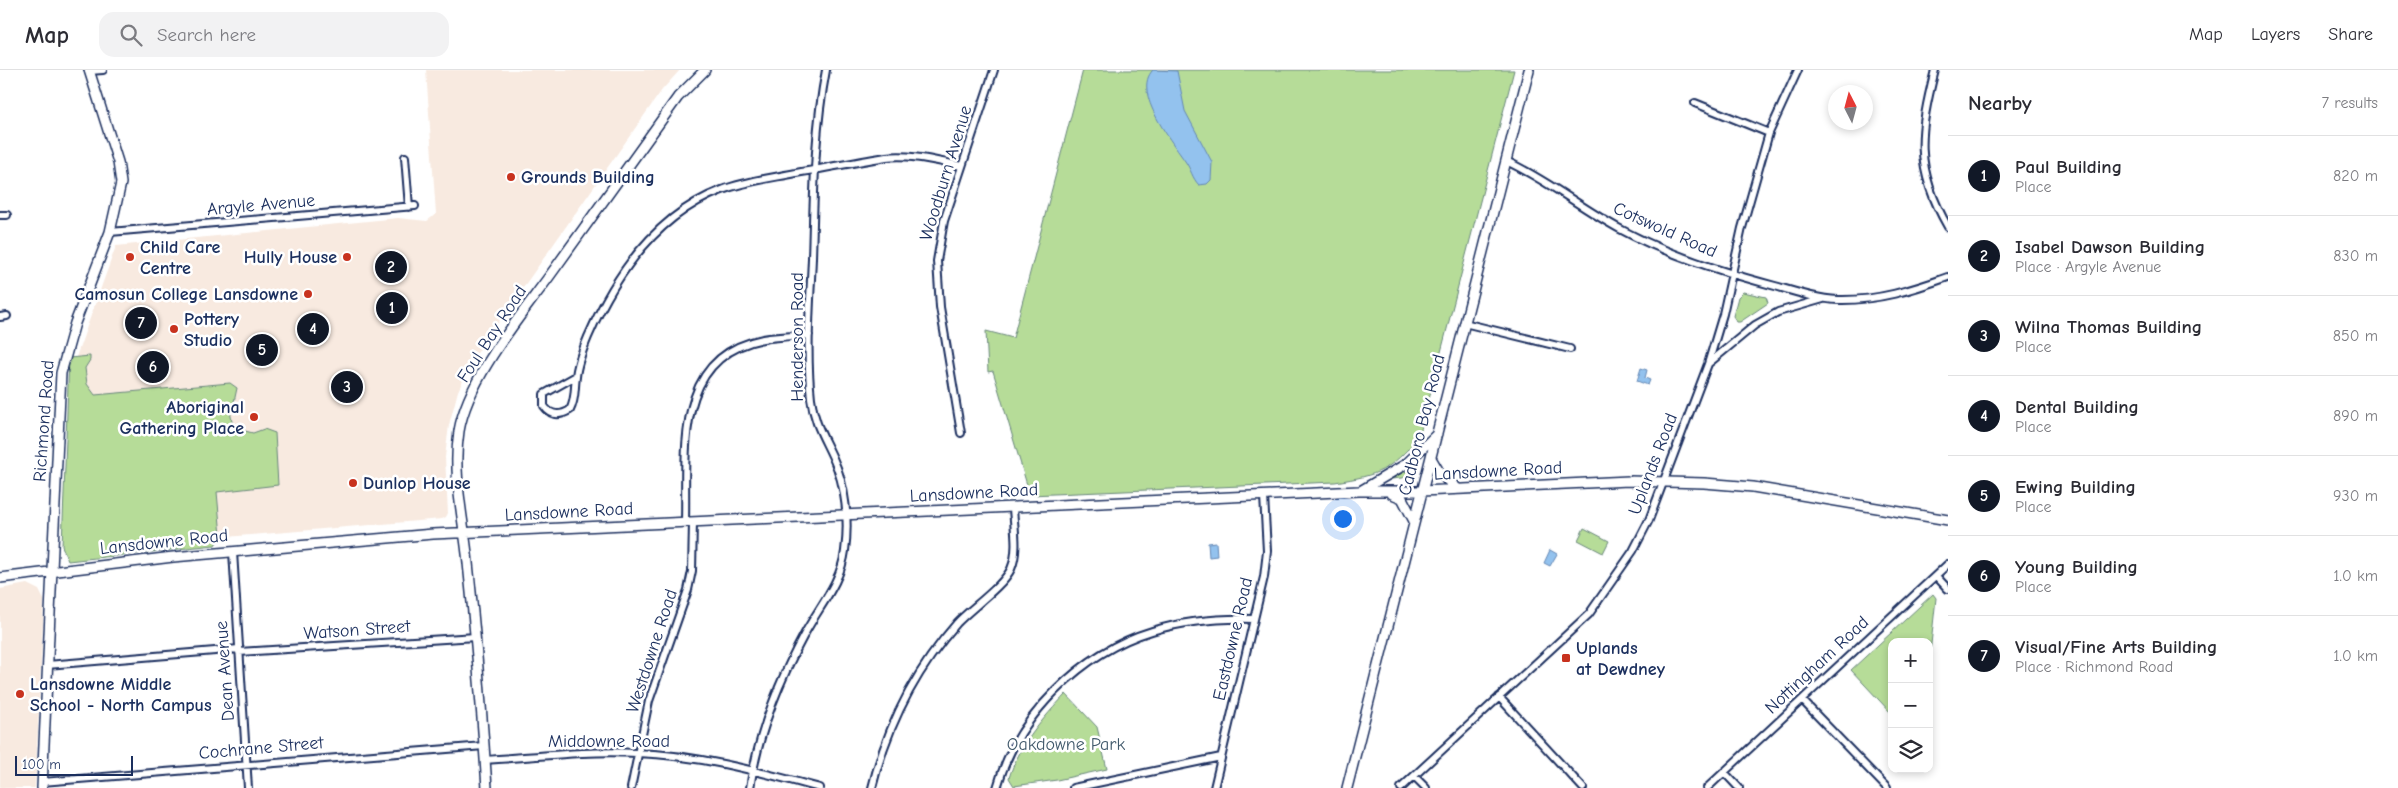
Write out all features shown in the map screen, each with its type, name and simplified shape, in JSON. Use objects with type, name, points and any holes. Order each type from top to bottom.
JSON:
[{"type":"main road","name":"Foul Bay Road","points":[[487,788],[476,637],[457,451],[464,414],[474,388],[529,304],[678,97],[705,70]]},
{"type":"main road","name":"Cadboro Bay Road","points":[[1347,788],[1529,70]]},
{"type":"main road","name":"Richmond Road","points":[[42,785],[61,373],[75,323],[110,232],[118,204],[121,175],[89,71]]},
{"type":"main road","points":[[1359,491],[1406,464],[1437,433]]},
{"type":"main road","points":[[1431,458],[1441,475],[1458,489]]},
{"type":"main road","name":"Lansdowne Road","points":[[0,578],[121,562],[433,534],[1359,491],[1422,491],[1620,482],[1662,482],[1753,487],[1948,520]]},
{"type":"main road","points":[[1378,491],[1398,495],[1402,498],[1414,520]]},
{"type":"street","points":[[89,71],[103,70]]},
{"type":"street","name":"Henderson Road","points":[[750,788],[769,711],[779,686],[804,635],[839,574],[845,551],[846,516],[840,478],[833,458],[818,430],[813,413],[809,335],[814,170],[819,105],[826,70]]},
{"type":"street","name":"Woodburn Avenue","points":[[961,433],[940,307],[937,261],[944,220],[994,70]]},
{"type":"street","name":"Uplands Road","points":[[1401,788],[1595,607],[1633,551],[1649,520],[1708,364],[1723,314],[1731,274],[1769,133],[1798,70]]},
{"type":"street","points":[[1935,70],[1924,115],[1923,154],[1931,193],[1948,227]]},
{"type":"street","points":[[1695,103],[1769,133]]},
{"type":"street","points":[[576,376],[544,394],[544,406],[550,413],[558,415],[570,410],[576,391],[576,376],[586,340],[627,264],[648,240],[672,218],[704,199],[736,185],[903,155],[962,166]]},
{"type":"street","name":"Argyle Avenue","points":[[110,232],[412,206],[405,157]]},
{"type":"street","name":"Cotswold Road","points":[[1506,161],[1525,169],[1572,201],[1620,230],[1669,252],[1731,274],[1823,299],[1854,300],[1896,295],[1948,277]]},
{"type":"street","name":"Cotswold Road","points":[[1708,364],[1755,325],[1778,312],[1823,299]]},
{"type":"street","points":[[1464,323],[1570,349]]},
{"type":"street","name":"Westdowne Road","points":[[631,788],[637,753],[659,668],[679,620],[692,571],[687,426],[693,400],[704,376],[723,358],[741,346],[763,339],[809,335]]},
{"type":"street","name":"Eastdowne Road","points":[[1214,788],[1266,561],[1264,496]]},
{"type":"street","points":[[872,788],[887,735],[907,693],[924,666],[957,623],[1003,580],[1011,569],[1014,559],[1013,508]]},
{"type":"street","name":"Dean Avenue","points":[[233,552],[248,788]]},
{"type":"street","name":"Nottingham Road","points":[[1707,788],[1948,564]]},
{"type":"street","points":[[1936,576],[1948,589]]},
{"type":"street","points":[[997,788],[1001,773],[1014,746],[1038,711],[1069,679],[1109,650],[1150,632],[1174,625],[1206,620],[1254,619]]},
{"type":"street","name":"Watson Street","points":[[47,665],[239,650],[476,637]]},
{"type":"street","points":[[1499,697],[1583,788]]},
{"type":"street","points":[[1802,700],[1886,788]]},
{"type":"street","name":"Cochrane Street","points":[[42,785],[246,764],[484,746]]},
{"type":"street","name":"Middowne Road","points":[[485,760],[596,752],[686,757],[753,770],[820,788]]},
{"type":"street","points":[[1073,788],[1221,757]]},
{"type":"street","points":[[1724,772],[1739,788]]},
{"type":"street","points":[[1414,776],[1426,788]]},
{"type":"street","points":[[1112,780],[1112,788]]},
{"type":"shaded area","name":"Camosun College Lansdowne","points":[[426,70],[680,70],[662,90],[475,356],[458,391],[449,425],[445,457],[448,513],[446,517],[442,519],[71,550],[71,371],[116,246],[398,218],[427,221],[436,214]]},
{"type":"shaded area","name":"Lansdowne Middle School - North Campus","points":[[27,584],[39,590],[44,600],[35,788],[0,788],[0,589]]},
{"type":"green space","points":[[1083,70],[1514,70],[1419,437],[1400,457],[1383,470],[1373,474],[1335,482],[1030,495],[993,371],[988,372],[986,331],[1013,338]]},
{"type":"green space","points":[[1743,292],[1766,297],[1768,303],[1740,322],[1737,322],[1733,316],[1738,297]]},
{"type":"green space","points":[[90,356],[90,360],[85,368],[87,384],[95,395],[230,383],[237,388],[234,402],[237,407],[230,410],[233,428],[253,433],[264,429],[275,433],[278,485],[217,492],[221,536],[215,545],[68,561],[62,546],[69,358]]},
{"type":"green space","points":[[1419,460],[1416,473],[1412,477],[1391,479],[1410,469]]},
{"type":"green space","points":[[1584,528],[1609,541],[1603,553],[1578,540]]},
{"type":"green space","points":[[1933,594],[1936,598],[1932,638],[1888,638],[1888,710],[1851,670]]},
{"type":"green space","name":"Oakdowne Park","points":[[1066,694],[1097,727],[1107,769],[1057,780],[1014,786],[1009,778],[1025,744],[1049,712]]},
{"type":"water","points":[[1153,70],[1177,71],[1185,111],[1212,162],[1211,180],[1207,184],[1199,185],[1156,117],[1147,91],[1148,79]]},
{"type":"water","points":[[1641,368],[1647,370],[1645,378],[1650,380],[1648,385],[1637,381]]},
{"type":"water","points":[[1216,542],[1217,556],[1209,557],[1208,543]]},
{"type":"water","points":[[1550,550],[1557,554],[1550,566],[1544,563]]},
{"type":"place","name":"Grounds Building","points":[[511,177]]},
{"type":"place","name":"Child Care Centre","points":[[130,257]]},
{"type":"place","name":"Hully House","points":[[347,257]]},
{"type":"place","name":"Isabel Dawson Building","points":[[391,267]]},
{"type":"place","name":"Camosun College Lansdowne","points":[[308,294]]},
{"type":"place","name":"Paul Building","points":[[392,308]]},
{"type":"place","name":"Visual/Fine Arts Building","points":[[141,323]]},
{"type":"place","name":"Pottery Studio","points":[[174,329]]},
{"type":"place","name":"Dental Building","points":[[313,329]]},
{"type":"place","name":"Ewing Building","points":[[262,350]]},
{"type":"place","name":"Young Building","points":[[153,367]]},
{"type":"place","name":"Wilna Thomas Building","points":[[347,387]]},
{"type":"place","name":"Aboriginal Gathering Place","points":[[254,417]]},
{"type":"place","name":"Dunlop House","points":[[353,483]]},
{"type":"place","name":"Uplands at Dewdney","points":[[1566,658]]},
{"type":"place","name":"Lansdowne Middle School - North Campus","points":[[20,694]]}]
